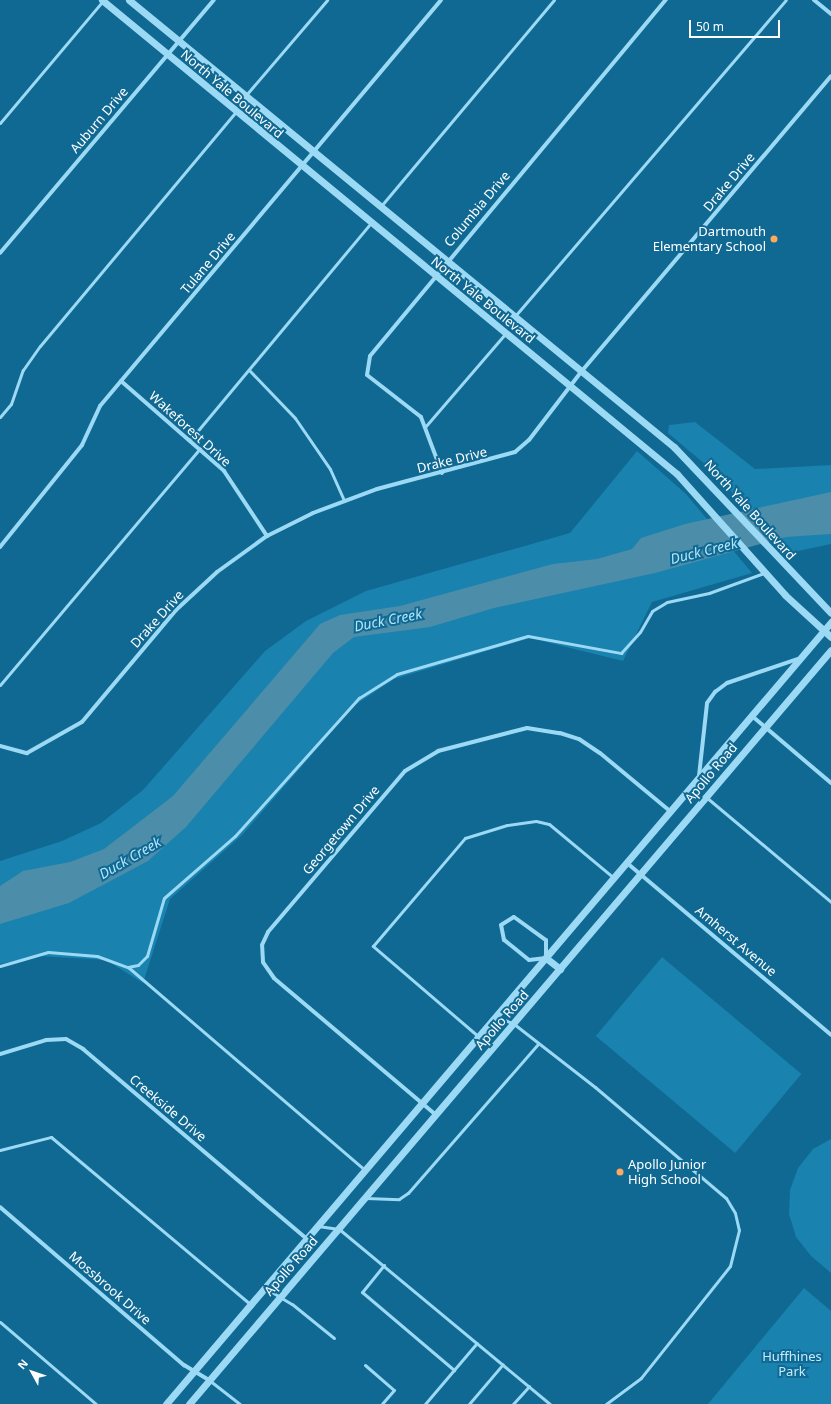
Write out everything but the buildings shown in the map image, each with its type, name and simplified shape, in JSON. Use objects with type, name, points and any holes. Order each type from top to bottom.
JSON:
[{"type":"street","name":"North Yale Boulevard","points":[[102,0],[235,113],[677,474],[714,512],[764,573],[831,637]]},
{"type":"street","name":"North Yale Boulevard","points":[[129,0],[244,97],[674,447],[728,500],[772,554],[831,613]]},
{"type":"street","name":"Auburn Drive","points":[[0,253],[214,0]]},
{"type":"street","name":"Tulane Drive","points":[[0,547],[82,445],[100,406],[314,154],[441,0]]},
{"type":"street","name":"Columbia Drive","points":[[442,473],[421,417],[367,374],[366,368],[370,356],[434,275],[666,0]]},
{"type":"street","points":[[814,0],[831,14]]},
{"type":"street","name":"Drake Drive","points":[[0,746],[27,754],[82,722],[176,610],[217,572],[267,536],[344,501],[515,452],[529,440],[581,372],[831,76]]},
{"type":"street","name":"Wakeforest Drive","points":[[121,381],[200,448],[235,485],[267,536]]},
{"type":"street","name":"Apollo Road","points":[[166,1404],[831,622]]},
{"type":"street","name":"Apollo Road","points":[[189,1404],[366,1198],[831,650]]},
{"type":"street","name":"Apollo Road","points":[[698,780],[707,703],[715,692],[726,683],[802,657]]},
{"type":"street","points":[[752,716],[831,783]]},
{"type":"street","name":"Georgetown Drive","points":[[436,1115],[274,978],[262,962],[262,945],[268,932],[405,771],[438,751],[528,728],[579,739],[671,812]]},
{"type":"street","name":"Amherst Avenue","points":[[627,863],[831,1034]]},
{"type":"street","points":[[546,958],[546,940],[521,920],[514,917],[503,922],[502,937],[514,948],[529,960],[546,958],[560,969]]},
{"type":"street","name":"Creekside Drive","points":[[0,1054],[46,1040],[66,1039],[83,1049],[307,1239]]},
{"type":"street","name":"Mossbrook Drive","points":[[0,1207],[194,1371],[209,1380]]},
{"type":"lane","points":[[0,122],[102,0]]},
{"type":"lane","points":[[244,97],[327,0]]},
{"type":"lane","points":[[380,208],[554,0]]},
{"type":"lane","points":[[514,317],[786,0]]},
{"type":"lane","points":[[0,417],[11,404],[23,370],[40,346],[235,113]]},
{"type":"lane","points":[[190,440],[370,224]]},
{"type":"lane","points":[[425,427],[505,334]]},
{"type":"lane","points":[[249,370],[295,418],[313,443],[344,501]]},
{"type":"lane","points":[[0,685],[200,448]]},
{"type":"lane","points":[[128,967],[138,965],[147,956],[164,898],[235,836],[359,698],[397,674],[528,636],[621,653],[640,632],[652,611],[667,602],[709,593],[764,573]]},
{"type":"lane","points":[[706,797],[831,902]]},
{"type":"lane","points":[[479,1037],[373,946],[464,838],[507,825],[536,821],[549,824],[614,878]]},
{"type":"lane","points":[[0,966],[48,952],[97,956],[128,967],[366,1170]]},
{"type":"lane","points":[[490,1024],[505,1020],[514,1024],[726,1198],[735,1213],[739,1230],[730,1266],[641,1378],[606,1404]]},
{"type":"lane","points":[[366,1198],[399,1199],[408,1194],[538,1044]]},
{"type":"lane","points":[[0,1150],[52,1137],[250,1305]]},
{"type":"lane","points":[[318,1226],[339,1229],[550,1404]]},
{"type":"lane","points":[[384,1265],[362,1292],[454,1370]]},
{"type":"lane","points":[[265,1288],[292,1304],[334,1338]]},
{"type":"lane","points":[[0,1322],[96,1404]]},
{"type":"lane","points":[[425,1404],[477,1343]]},
{"type":"lane","points":[[469,1404],[503,1364]]},
{"type":"lane","points":[[365,1365],[394,1390],[382,1404]]},
{"type":"lane","points":[[209,1380],[240,1404]]},
{"type":"lane","points":[[513,1404],[529,1386]]},
{"type":"green space","points":[[695,422],[755,469],[831,465],[831,544],[789,553],[706,465],[668,433],[669,425]]},
{"type":"green space","points":[[637,451],[686,494],[752,573],[652,602],[623,661],[530,638],[394,679],[355,705],[242,835],[170,899],[143,983],[106,960],[39,956],[0,964],[0,861],[62,841],[101,823],[143,790],[265,651],[306,621],[366,591],[570,533]]},
{"type":"green space","points":[[662,957],[801,1074],[735,1153],[596,1036]]},
{"type":"green space","points":[[831,1139],[831,1273],[811,1256],[796,1237],[789,1214],[790,1190],[798,1168],[813,1149]]},
{"type":"green space","name":"Huffhines Park","points":[[804,1288],[831,1311],[831,1404],[708,1404]]},
{"type":"water","name":"Duck Creek","points":[[831,492],[831,534],[786,537],[655,573],[494,608],[430,627],[354,637],[333,653],[186,827],[148,861],[69,903],[0,924],[0,886],[23,871],[70,862],[104,849],[173,796],[320,624],[340,615],[400,606],[553,564],[597,559],[632,549],[641,538],[685,524]]},
{"type":"place","name":"Dartmouth Elementary School","points":[[774,239]]},
{"type":"place","name":"Apollo Junior High School","points":[[620,1172]]}]
